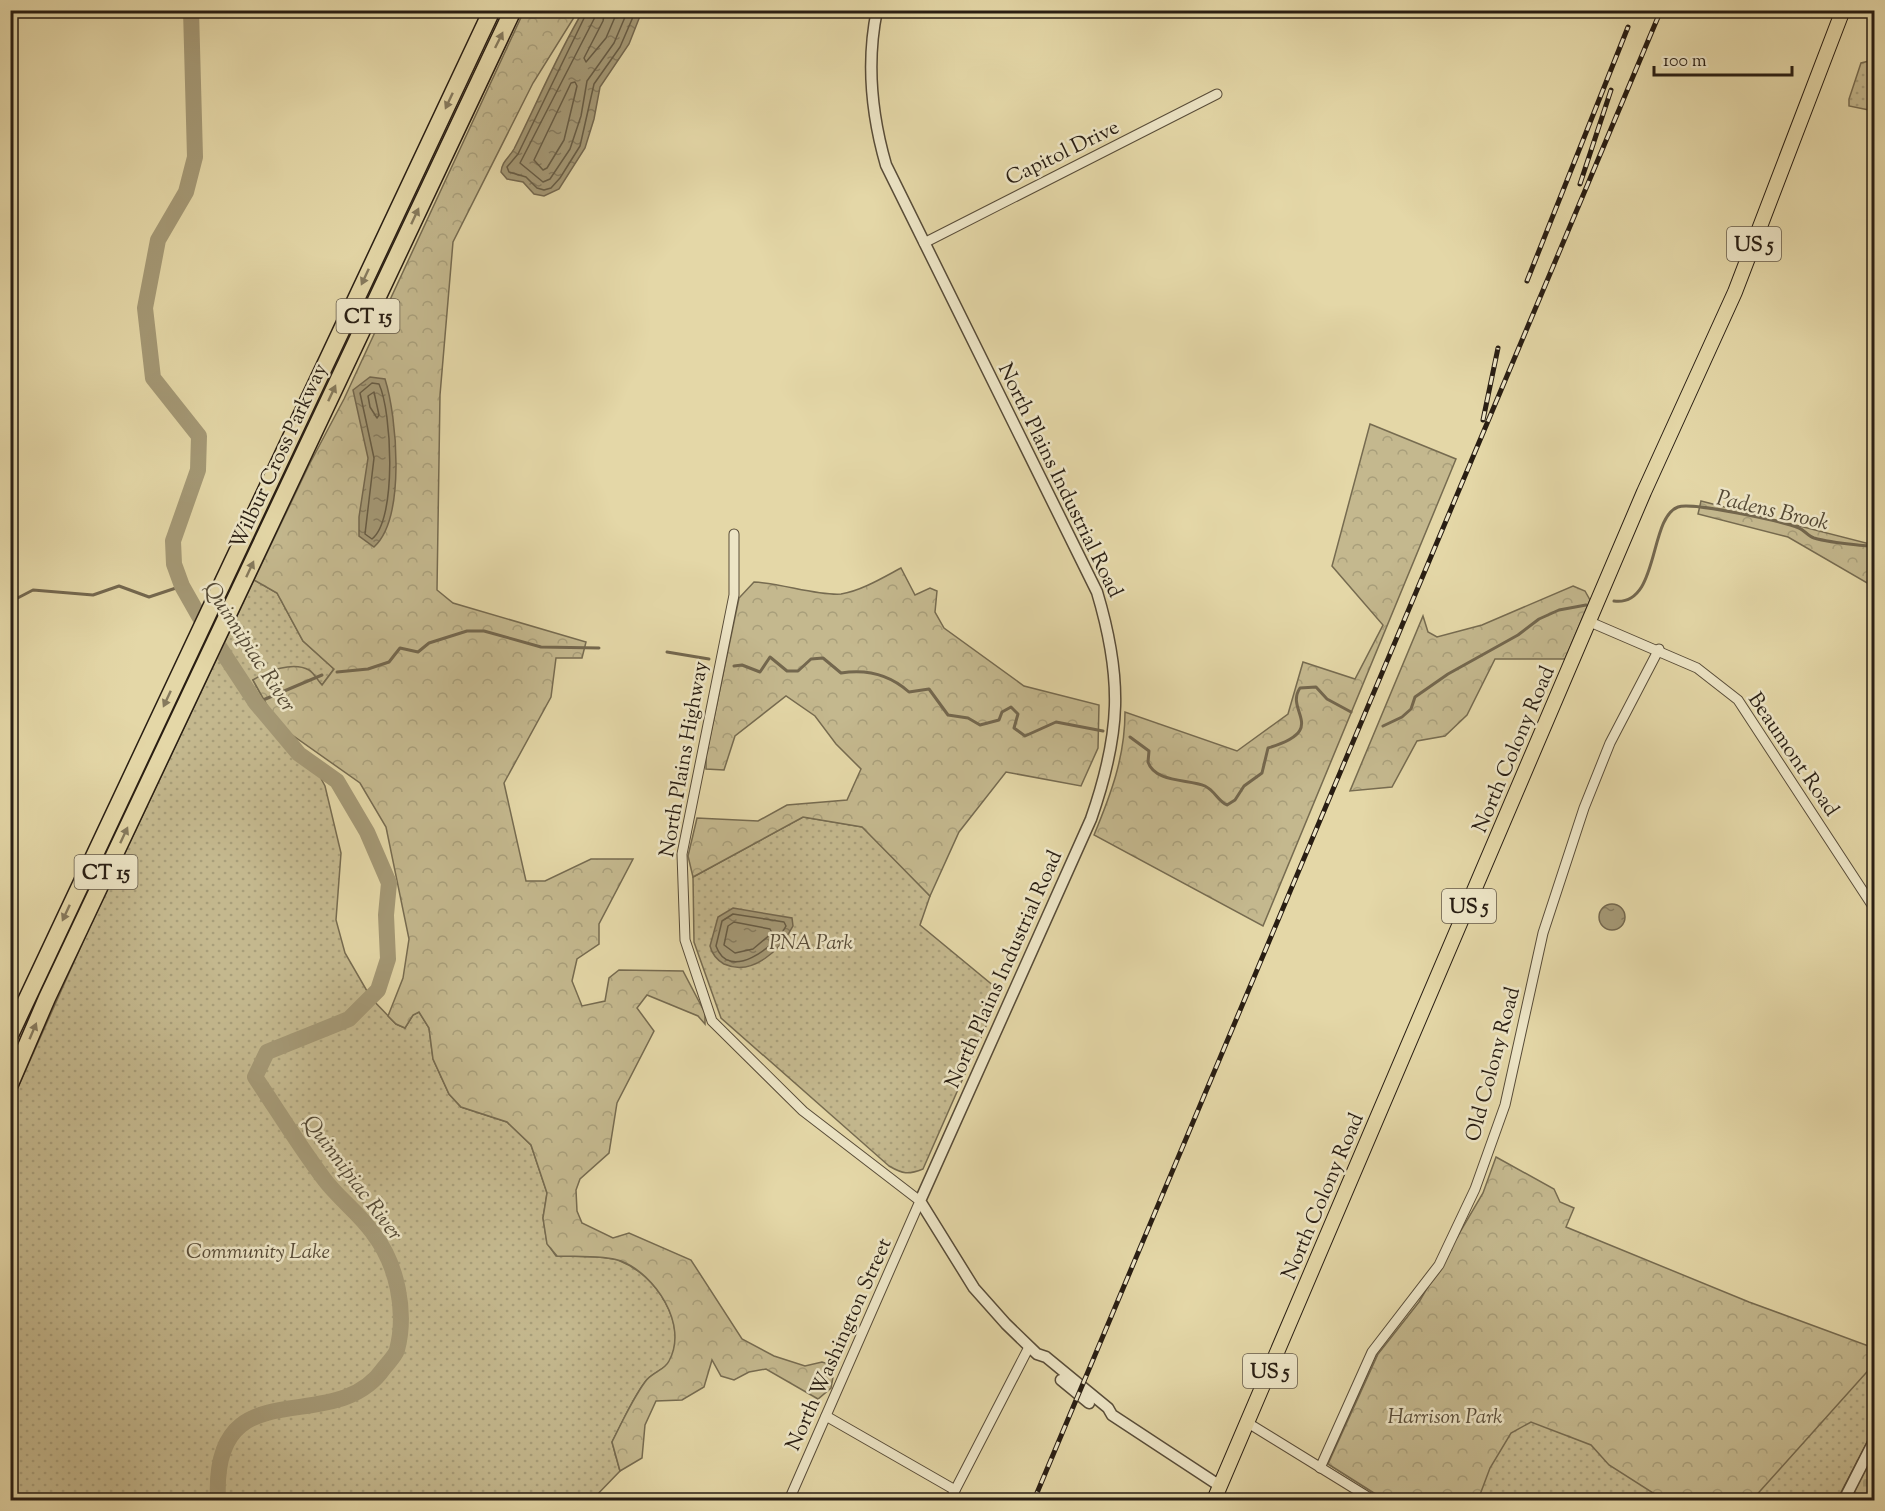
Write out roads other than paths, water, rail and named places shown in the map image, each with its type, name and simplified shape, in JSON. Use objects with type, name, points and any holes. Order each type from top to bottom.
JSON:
[{"type":"highway","name":"Wilbur Cross Parkway","points":[[10,1035],[492,10]]},
{"type":"highway","name":"Wilbur Cross Parkway","points":[[10,1084],[46,998],[513,10]]},
{"type":"main road","name":"North Colony Road","points":[[1214,1500],[1644,492],[1736,292],[1843,10]]},
{"type":"street","name":"North Plains Industrial Road","points":[[877,10],[871,66],[875,126],[885,165],[1097,592],[1108,630],[1117,698],[1114,738],[1105,778],[1091,819],[920,1202]]},
{"type":"street","name":"Capitol Drive","points":[[924,243],[1217,94]]},
{"type":"street","name":"North Plains Highway","points":[[734,534],[734,595],[682,854],[684,940],[712,1021],[803,1111],[920,1202],[974,1288],[1033,1351],[1046,1357],[1108,1408],[1112,1415],[1220,1486]]},
{"type":"street","name":"Beaumont Road","points":[[1590,622],[1659,649],[1698,668],[1738,700],[1875,908]]},
{"type":"street","name":"Old Colony Road","points":[[1320,1468],[1372,1352],[1439,1265],[1475,1189],[1505,1105],[1543,933],[1584,808],[1610,743],[1659,649]]},
{"type":"street","name":"North Washington Street","points":[[789,1500],[920,1202]]},
{"type":"street","points":[[950,1500],[1033,1351]]},
{"type":"street","points":[[826,1416],[955,1490]]},
{"type":"street","points":[[1248,1423],[1374,1500]]},
{"type":"street","points":[[1844,1500],[1875,1441]]},
{"type":"water","points":[[583,11],[642,11],[629,44],[600,87],[594,119],[585,148],[559,189],[544,196],[534,194],[523,182],[507,179],[501,172],[502,168],[514,149]]},
{"type":"water","points":[[370,377],[385,379],[393,417],[396,466],[391,514],[384,533],[374,547],[359,536],[359,517],[368,458],[353,390]]},
{"type":"water","points":[[1612,904],[1621,908],[1625,917],[1621,926],[1612,930],[1603,926],[1599,917],[1603,908]]},
{"type":"water","points":[[733,908],[792,918],[793,926],[774,952],[765,959],[745,967],[724,964],[715,956],[710,946],[718,917]]},
{"type":"waterway","name":"Quinnipiac River","points":[[191,10],[195,157],[186,192],[158,240],[145,308],[153,378],[199,436],[198,470],[173,541],[174,564],[182,586],[199,616],[256,703],[299,754],[337,781],[367,832],[389,883],[386,915],[388,959],[378,990],[349,1019],[267,1052],[255,1077],[324,1179],[355,1212],[381,1245],[394,1273],[401,1320],[396,1352],[384,1368],[362,1389],[336,1400],[254,1417],[234,1432],[221,1458],[218,1500]]},
{"type":"waterway","name":"Padens Brook","points":[[1614,601],[1629,599],[1639,590],[1647,577],[1662,527],[1669,514],[1678,507],[1700,507],[1757,517],[1799,528],[1814,538],[1868,546],[1874,551]]},
{"type":"waterway","points":[[10,602],[33,590],[93,595],[119,586],[149,597],[182,586]]},
{"type":"waterway","name":"Padens Brook","points":[[1383,726],[1402,717],[1411,709],[1415,697],[1448,674],[1518,635],[1539,619],[1559,610],[1586,605]]},
{"type":"waterway","name":"Padens Brook","points":[[337,672],[368,669],[389,662],[400,648],[418,652],[429,643],[467,631],[484,631],[541,647],[599,648]]},
{"type":"waterway","name":"Padens Brook","points":[[667,652],[709,659]]},
{"type":"waterway","name":"Padens Brook","points":[[734,666],[742,665],[760,672],[770,657],[787,671],[798,671],[811,659],[823,658],[841,673],[877,674],[909,692],[929,689],[948,715],[968,718],[980,725],[999,720],[1002,712],[1011,707],[1018,714],[1014,728],[1025,736],[1056,722],[1103,731]]},
{"type":"waterway","name":"Padens Brook","points":[[256,703],[322,675]]},
{"type":"waterway","name":"Padens Brook","points":[[1130,737],[1149,751],[1148,762],[1158,774],[1205,786],[1227,805],[1235,800],[1244,786],[1262,773],[1268,748],[1287,741],[1297,734],[1301,727],[1297,705],[1300,688],[1316,687],[1327,699],[1351,712]]},
{"type":"railway","points":[[1034,1500],[1661,10]]},
{"type":"railway","points":[[1527,281],[1628,27]]},
{"type":"railway","points":[[1580,184],[1611,90]]},
{"type":"railway","points":[[1483,420],[1498,348]]},
{"type":"park label","name":"PNA Park","points":[[811,942]]},
{"type":"park label","name":"Community Lake","points":[[258,1251]]},
{"type":"park label","name":"Harrison Park","points":[[1445,1416]]}]
